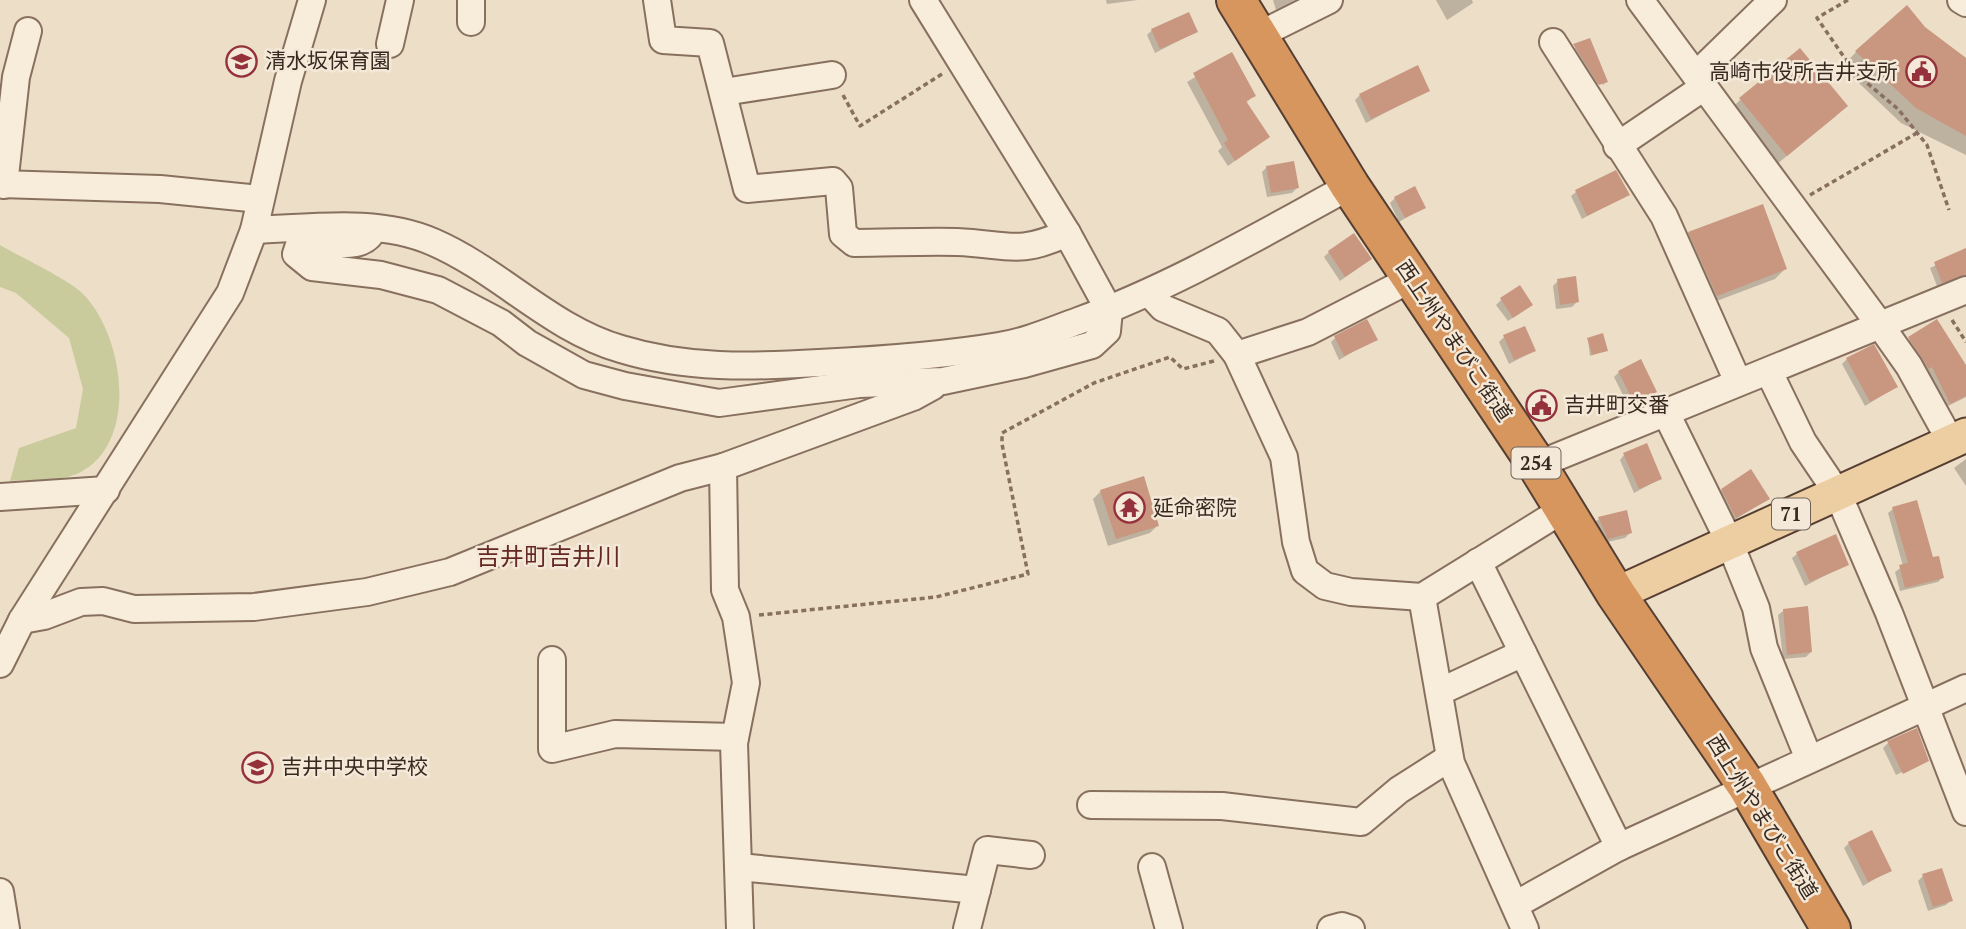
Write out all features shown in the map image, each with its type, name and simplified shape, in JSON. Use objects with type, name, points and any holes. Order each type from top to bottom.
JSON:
[{"type":"highway","name":"西上州やまびこ街道","points":[[1236,0],[1350,186],[1537,465],[1616,594],[1747,786],[1830,929]]},
{"type":"main road","name":"71","points":[[1616,594],[1958,438]]},
{"type":"street","points":[[0,664],[22,620],[230,293],[254,230],[312,0]]},
{"type":"street","points":[[390,44],[400,0]]},
{"type":"street","points":[[657,0],[663,40],[710,43],[747,189],[833,181],[839,188],[843,234],[854,243],[959,242],[1012,249],[1041,245],[1068,233]]},
{"type":"street","points":[[374,228],[370,236],[363,241],[343,245],[309,242],[299,245],[296,254],[312,267],[381,275],[438,290],[501,323],[562,363],[584,374],[625,386],[719,402],[859,384],[943,381],[1024,364],[1092,345],[1107,331],[1109,310],[1068,233],[923,0]]},
{"type":"street","points":[[1259,35],[1329,0]]},
{"type":"street","points":[[1640,0],[1880,325],[1958,438]]},
{"type":"street","points":[[1617,146],[1700,81],[1773,0]]},
{"type":"street","points":[[1961,0],[1966,3]]},
{"type":"street","points":[[28,31],[16,77],[2,184],[160,189],[260,199]]},
{"type":"street","points":[[1553,42],[1664,216],[1738,382]]},
{"type":"street","points":[[724,92],[832,75]]},
{"type":"street","points":[[254,230],[374,228],[433,242],[482,269],[563,323],[619,349],[682,363],[745,367],[1002,346],[1109,310],[1192,274],[1350,186]]},
{"type":"street","points":[[1237,355],[1308,332],[1413,278]]},
{"type":"street","points":[[1537,465],[1966,290]]},
{"type":"street","points":[[1150,293],[1163,308],[1218,331],[1237,355],[1284,457],[1296,542],[1305,571],[1325,586],[1351,592],[1422,597],[1564,509]]},
{"type":"street","points":[[1769,372],[1803,442],[1838,494],[1966,812]]},
{"type":"street","points":[[22,620],[44,616],[81,602],[103,601],[134,609],[254,607],[367,592],[450,572],[680,478],[723,467],[913,397],[943,381]]},
{"type":"street","points":[[1665,411],[1729,541],[1756,608],[1765,648],[1809,759]]},
{"type":"street","points":[[723,467],[725,590],[736,617],[746,683],[735,737],[740,929]]},
{"type":"street","points":[[0,497],[106,490]]},
{"type":"street","points":[[1478,562],[1619,847]]},
{"type":"street","points":[[1422,597],[1449,758],[1520,917],[1619,847],[1747,786],[1966,688]]},
{"type":"street","points":[[1439,692],[1523,653]]},
{"type":"street","points":[[552,660],[552,749],[615,734],[735,737]]},
{"type":"street","points":[[1091,805],[1222,806],[1361,822],[1399,790],[1449,758]]},
{"type":"street","points":[[967,929],[987,849],[1031,855]]},
{"type":"street","points":[[739,867],[977,890]]},
{"type":"street","points":[[1152,867],[1168,929]]},
{"type":"street","points":[[0,892],[6,929]]},
{"type":"street","points":[[1331,929],[1342,926],[1351,929]]},
{"type":"path","points":[[1848,0],[1817,18],[1855,73],[1898,109],[1927,145],[1949,209]]},
{"type":"path","points":[[832,75],[860,126],[961,63]]},
{"type":"path","points":[[1802,199],[1917,133]]},
{"type":"path","points":[[736,617],[936,597],[1028,574],[1002,433],[1094,383],[1170,357],[1183,369],[1237,355]]},
{"type":"green space","points":[[0,245],[77,288],[97,312],[108,335],[116,361],[118,414],[111,438],[98,458],[72,476],[10,481],[19,448],[76,428],[83,389],[69,338],[16,293],[0,287]]},
{"type":"building","name":"高崎市役所吉井支所","points":[[1907,5],[1925,27],[1966,58],[1966,136],[1916,108],[1855,51]]},
{"type":"building","points":[[1189,12],[1198,32],[1160,49],[1151,29]]},
{"type":"building","points":[[1590,38],[1608,82],[1599,85],[1573,44]]},
{"type":"building","points":[[1800,48],[1848,106],[1787,156],[1739,98]]},
{"type":"building","points":[[1232,52],[1256,96],[1246,101],[1270,137],[1235,161],[1224,143],[1228,140],[1193,73]]},
{"type":"building","points":[[1418,65],[1430,91],[1371,119],[1359,94]]},
{"type":"building","points":[[1294,161],[1299,188],[1271,193],[1266,166]]},
{"type":"building","points":[[1616,170],[1630,195],[1587,216],[1575,190]]},
{"type":"building","points":[[1415,186],[1426,208],[1405,218],[1394,197]]},
{"type":"building","points":[[1763,204],[1787,269],[1717,296],[1688,232]]},
{"type":"building","points":[[1354,233],[1372,259],[1345,277],[1328,251]]},
{"type":"building","points":[[1966,248],[1966,275],[1942,283],[1934,262]]},
{"type":"building","points":[[1576,276],[1579,302],[1560,305],[1557,279]]},
{"type":"building","points":[[1520,285],[1533,305],[1513,318],[1500,298]]},
{"type":"building","points":[[1367,319],[1378,340],[1344,356],[1334,336]]},
{"type":"building","points":[[1937,319],[1966,365],[1966,396],[1950,404],[1932,367],[1929,369],[1908,337]]},
{"type":"building","points":[[1525,326],[1536,351],[1514,360],[1503,335]]},
{"type":"building","points":[[1603,333],[1608,351],[1592,355],[1587,338]]},
{"type":"building","points":[[1874,344],[1898,387],[1870,402],[1846,358]]},
{"type":"building","points":[[1641,359],[1657,392],[1634,403],[1618,371]]},
{"type":"building","points":[[1647,443],[1662,479],[1639,489],[1623,453]]},
{"type":"building","points":[[1751,469],[1770,499],[1736,518],[1721,489]]},
{"type":"building","name":"延命密院","points":[[1144,476],[1159,526],[1116,539],[1100,490]]},
{"type":"building","points":[[1917,500],[1933,557],[1939,556],[1944,578],[1905,588],[1899,565],[1908,563],[1892,507]]},
{"type":"building","points":[[1627,510],[1632,533],[1608,539],[1598,517]]},
{"type":"building","points":[[1836,534],[1849,565],[1810,582],[1796,552]]},
{"type":"building","points":[[1808,606],[1812,652],[1787,655],[1783,609]]},
{"type":"building","points":[[1917,728],[1929,761],[1903,774],[1887,741]]},
{"type":"building","points":[[1872,830],[1892,871],[1868,882],[1848,842]]},
{"type":"building","points":[[1942,868],[1953,901],[1933,907],[1922,874]]},
{"type":"place","name":"清水坂保育園","points":[[242,61]]},
{"type":"place","name":"高崎市役所吉井支所","points":[[1921,72]]},
{"type":"place","name":"吉井町交番","points":[[1541,405]]},
{"type":"place","name":"延命密院","points":[[1130,508]]},
{"type":"place","name":"吉井中央中学校","points":[[258,767]]},
{"type":"district","name":"吉井町吉井川","points":[[548,557]]}]
